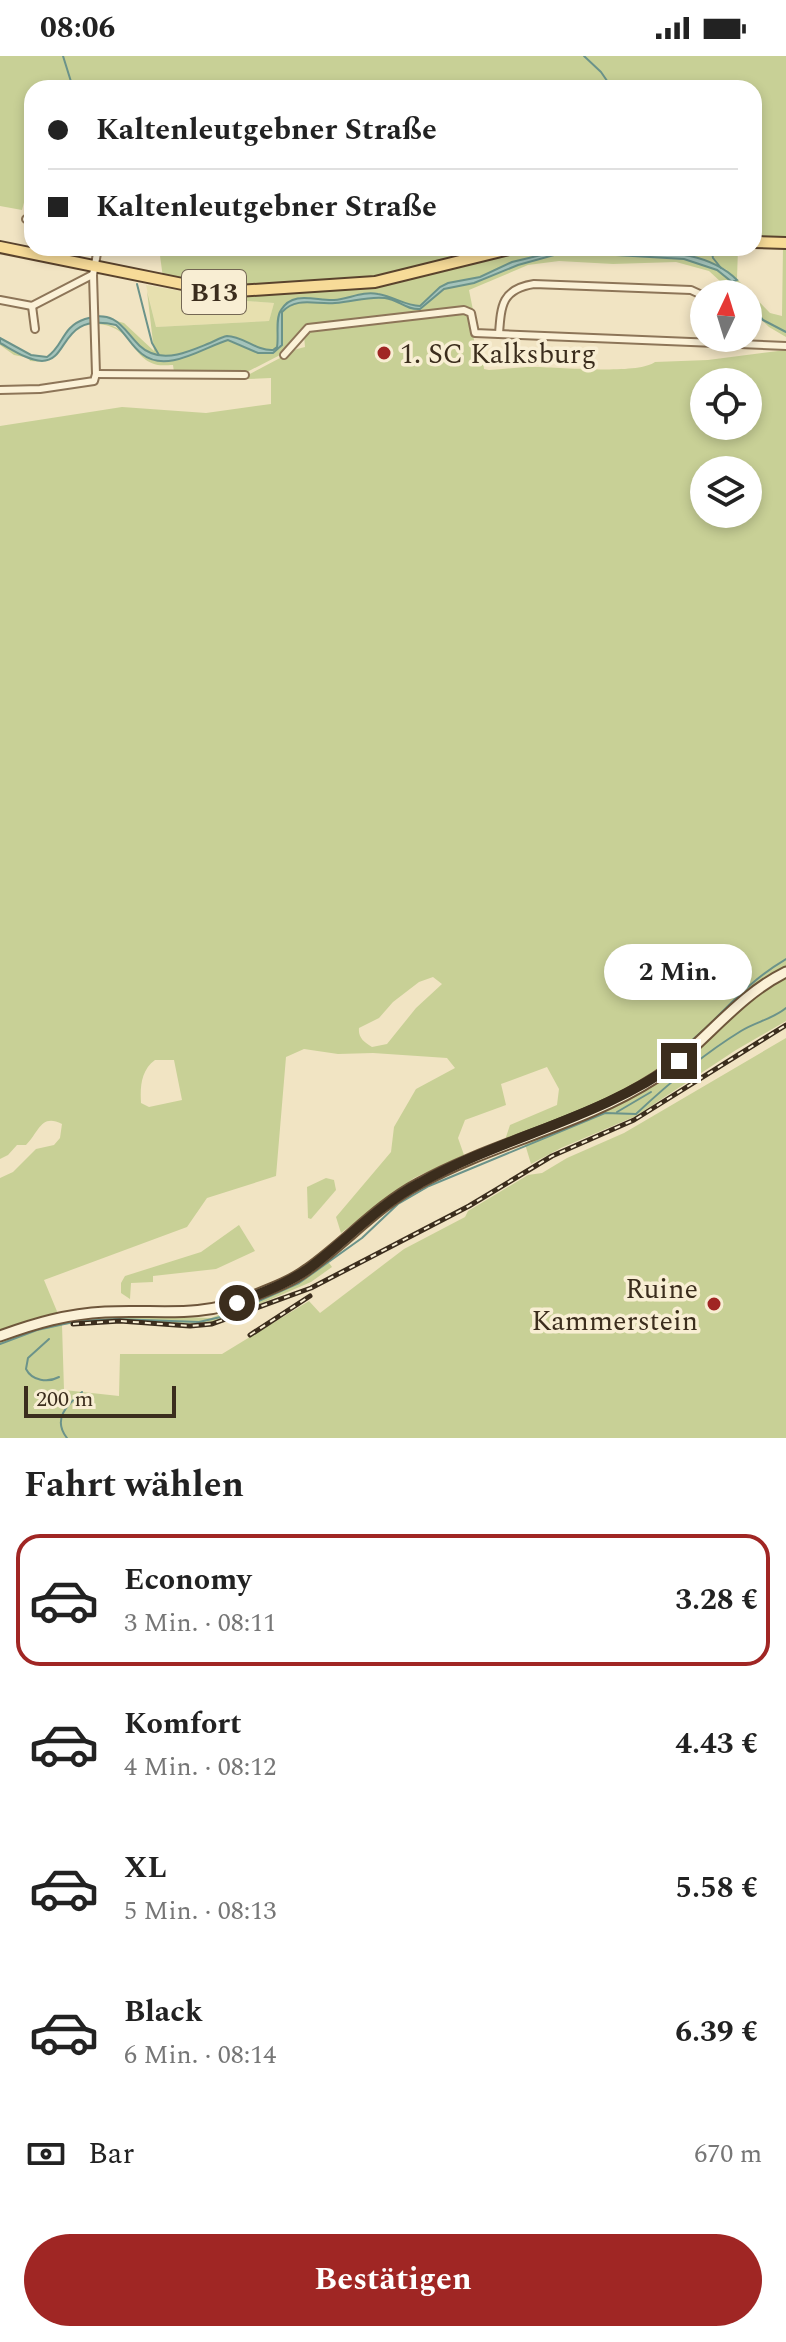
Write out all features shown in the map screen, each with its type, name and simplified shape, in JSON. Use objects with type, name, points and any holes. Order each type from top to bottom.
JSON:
[{"type":"main road","points":[[762,242],[786,243]]},
{"type":"main road","name":"B13","points":[[0,247],[24,253]]},
{"type":"main road","name":"B13","points":[[37,256],[94,270],[222,292],[349,285],[388,279],[481,256]]},
{"type":"main road","points":[[0,1336],[108,1312],[212,1311],[286,1281],[310,1267],[396,1197],[421,1182],[481,1152],[602,1107],[652,1080],[679,1061],[756,990],[786,972]]},
{"type":"street","points":[[0,390],[94,381],[97,256]]},
{"type":"street","points":[[0,300],[32,306],[94,270]]},
{"type":"street","points":[[499,334],[503,303],[509,293],[520,286],[690,290]]},
{"type":"street","points":[[32,306],[35,329]]},
{"type":"street","points":[[284,355],[308,328],[459,310],[471,313],[475,333],[690,339]]},
{"type":"street","points":[[762,343],[786,346]]},
{"type":"street","points":[[96,374],[245,375]]},
{"type":"shaded area","points":[[146,285],[198,294],[204,298],[274,303],[269,321],[156,327]]},
{"type":"green space","points":[[0,56],[786,56],[786,241],[762,240],[762,80],[24,80],[24,202],[22,210],[0,206]]},
{"type":"green space","points":[[783,248],[786,248],[786,337],[762,320],[762,305],[770,313],[782,316]]},
{"type":"green space","points":[[160,256],[537,256],[512,262],[480,277],[448,283],[420,306],[372,293],[334,300],[296,298],[282,312],[277,347],[273,350],[257,349],[224,336],[182,354],[160,356],[141,347],[120,324],[97,316],[124,323],[154,351],[147,291],[156,327],[269,321],[274,303],[208,298],[227,295],[163,278]]},
{"type":"green space","points":[[551,256],[684,259],[717,270],[730,280],[719,280],[709,271],[676,262],[613,264],[559,261],[528,265],[469,290],[474,315],[463,307],[306,326],[282,354],[247,372],[174,372],[173,365],[156,365],[146,360],[116,329],[93,324],[74,330],[78,327],[84,325],[96,323],[108,324],[125,334],[141,353],[157,361],[184,357],[228,340],[246,348],[273,353],[280,348],[282,312],[294,304],[378,298],[420,309],[444,289],[474,283]]},
{"type":"green space","points":[[684,256],[738,256],[737,279],[731,280],[727,270],[713,263]]},
{"type":"green space","points":[[461,312],[469,315],[477,355],[482,355],[484,369],[489,370],[632,368],[655,362],[708,360],[786,350],[786,968],[750,990],[718,1019],[724,1025],[759,994],[786,977],[786,1021],[636,1116],[531,1164],[522,1134],[505,1140],[510,1125],[557,1105],[559,1089],[547,1067],[501,1084],[506,1105],[465,1120],[458,1138],[464,1155],[414,1178],[341,1233],[336,1217],[391,1152],[394,1127],[416,1089],[455,1068],[447,1058],[373,1053],[338,1054],[304,1049],[286,1057],[276,1176],[207,1198],[187,1227],[44,1280],[61,1321],[153,1316],[211,1318],[297,1282],[327,1260],[332,1267],[311,1282],[220,1321],[199,1324],[105,1320],[62,1325],[64,1390],[119,1396],[120,1354],[222,1354],[309,1301],[320,1313],[404,1249],[465,1217],[468,1211],[528,1175],[542,1173],[567,1158],[624,1133],[786,1038],[786,1438],[0,1438],[0,1178],[13,1172],[36,1149],[54,1145],[60,1138],[62,1124],[45,1122],[26,1145],[17,1145],[0,1159],[0,426],[122,407],[206,413],[271,404],[271,378],[247,379],[246,376],[305,347],[304,335],[309,331]],"holes":[[[433,977],[442,984],[416,1008],[387,1044],[372,1047],[364,1041],[359,1028],[379,1018],[393,1002],[419,982]],[[155,1060],[174,1060],[182,1100],[149,1107],[141,1103],[142,1079]]]},
{"type":"green space","points":[[0,343],[37,360],[45,360],[30,361],[29,358],[14,355]]},
{"type":"green space","points":[[326,1178],[334,1180],[336,1190],[311,1219],[308,1218],[307,1187]]},
{"type":"green space","points":[[239,1225],[255,1251],[216,1269],[153,1276],[153,1282],[131,1283],[130,1299],[121,1293],[125,1276],[201,1252]]},
{"type":"water","points":[[551,256],[474,283],[444,289],[420,309],[378,298],[294,304],[282,312],[282,345],[273,353],[258,353],[228,340],[185,357],[163,361],[138,351],[116,325],[98,323],[84,325],[75,331],[57,354],[42,361],[26,357],[0,343],[0,338],[31,355],[47,357],[77,322],[98,316],[117,322],[143,348],[158,355],[181,354],[227,336],[273,350],[277,347],[279,314],[292,300],[334,300],[372,293],[420,306],[448,283],[480,277],[512,262]]},
{"type":"water","points":[[633,256],[690,256],[723,269],[737,280],[730,280],[717,270],[684,259]]},
{"type":"waterway","points":[[63,56],[70,80]]},
{"type":"waterway","points":[[584,56],[606,80]]},
{"type":"waterway","points":[[713,256],[721,268]]},
{"type":"waterway","points":[[137,284],[152,343],[159,355]]},
{"type":"waterway","points":[[762,319],[786,332]]},
{"type":"waterway","points":[[662,1067],[748,987],[786,959]]},
{"type":"waterway","points":[[0,1344],[37,1330],[78,1321],[199,1322],[225,1316],[299,1283],[362,1238],[398,1204],[429,1186],[605,1113],[636,1114],[673,1080],[713,1050],[746,1028],[786,1008]]},
{"type":"waterway","points":[[617,1112],[651,1092]]},
{"type":"waterway","points":[[49,1339],[28,1358],[26,1369],[41,1380],[59,1377]]},
{"type":"waterway","points":[[67,1438],[61,1419],[67,1407],[82,1392]]},
{"type":"railway","points":[[73,1324],[120,1321],[190,1326],[212,1324],[311,1288],[469,1206],[552,1156],[634,1120],[786,1025]]},
{"type":"railway","points":[[250,1335],[310,1296]]},
{"type":"place","name":"1. SC Kalksburg","points":[[384,353]]},
{"type":"place","name":"Ruine Kammerstein","points":[[714,1304]]},
{"type":"route","points":[[237,1303],[301,1274],[396,1197],[421,1182],[481,1152],[602,1107],[652,1080],[679,1061]]}]
